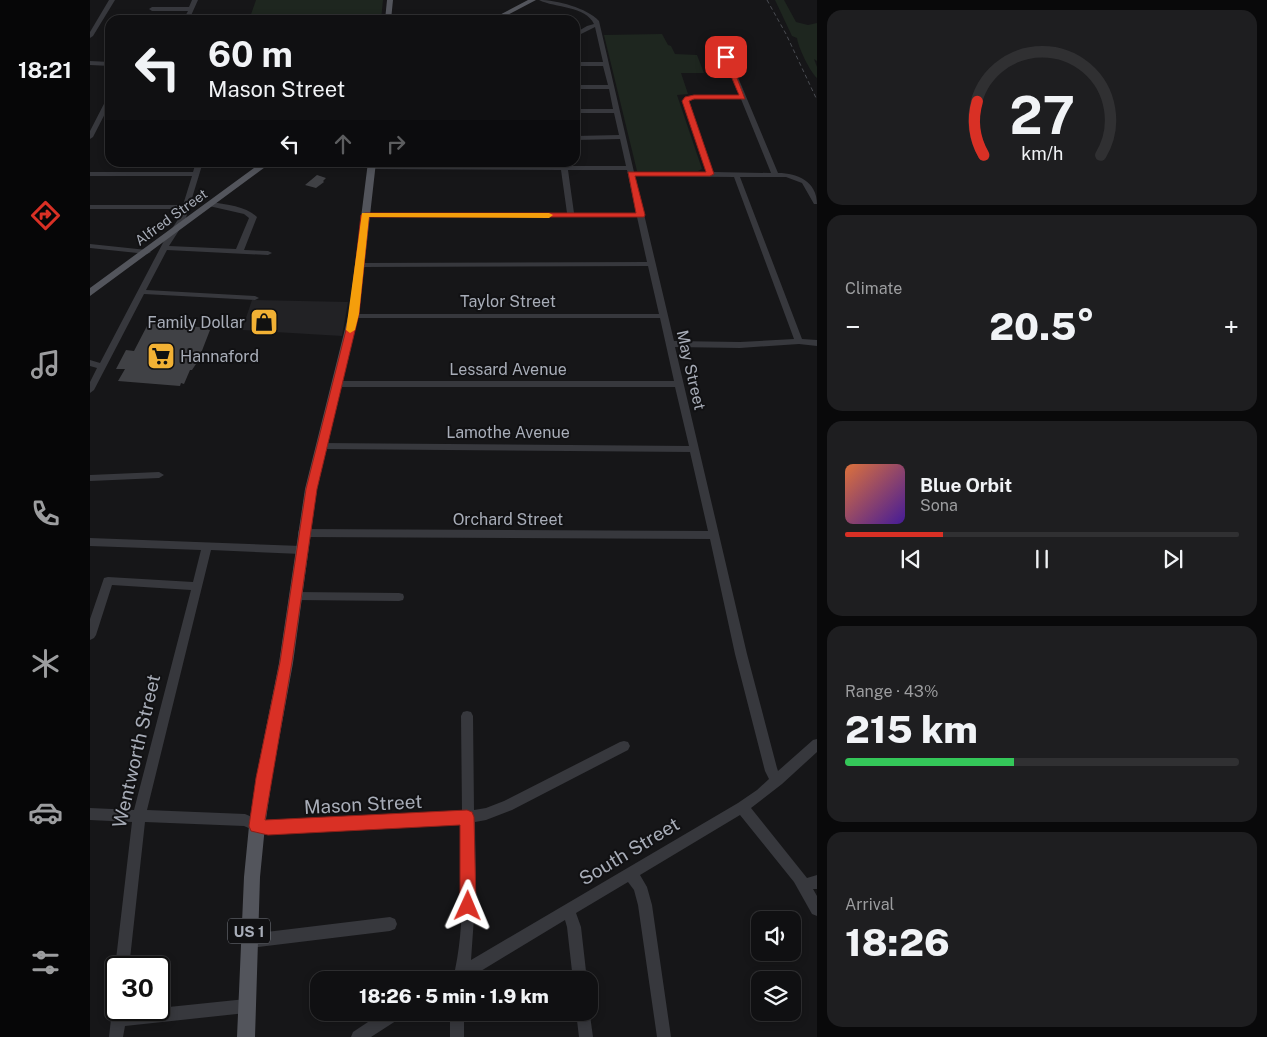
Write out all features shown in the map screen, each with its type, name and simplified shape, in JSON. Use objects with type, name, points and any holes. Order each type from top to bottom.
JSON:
[{"type":"main road","points":[[388,15],[390,0]]},
{"type":"main road","points":[[503,15],[533,0]]},
{"type":"main road","name":"Alfred Street","points":[[90,293],[261,167]]},
{"type":"main road","name":"US 1","points":[[246,1037],[252,878],[257,826],[286,662],[303,533],[321,446],[354,316],[372,167]]},
{"type":"street","points":[[90,36],[112,0]]},
{"type":"street","points":[[188,15],[195,0]]},
{"type":"street","points":[[542,0],[590,15],[596,20],[597,26],[589,27],[580,32]]},
{"type":"street","points":[[152,9],[191,9]]},
{"type":"street","name":"May Street","points":[[597,26],[741,654],[771,771],[778,780]]},
{"type":"street","points":[[724,51],[774,172]]},
{"type":"street","points":[[90,63],[105,64]]},
{"type":"street","points":[[580,64],[606,64]]},
{"type":"street","points":[[580,87],[611,87]]},
{"type":"street","points":[[710,174],[686,102],[688,98],[743,97]]},
{"type":"street","points":[[90,137],[105,108]]},
{"type":"street","points":[[580,111],[617,111]]},
{"type":"street","points":[[580,138],[623,138]]},
{"type":"street","points":[[90,390],[181,221],[198,167]]},
{"type":"street","points":[[538,167],[710,174],[774,172],[804,180],[817,202]]},
{"type":"street","points":[[564,168],[571,215]]},
{"type":"street","points":[[90,174],[196,174]]},
{"type":"street","points":[[736,174],[799,341]]},
{"type":"street","points":[[212,204],[246,212],[253,217],[239,252]]},
{"type":"street","points":[[90,207],[185,207]]},
{"type":"street","points":[[365,215],[641,215]]},
{"type":"street","points":[[90,246],[147,252]]},
{"type":"street","points":[[165,248],[268,253]]},
{"type":"street","points":[[360,265],[652,264]]},
{"type":"street","points":[[142,292],[255,298]]},
{"type":"street","name":"Taylor Street","points":[[354,316],[663,316]]},
{"type":"street","points":[[670,344],[740,345],[799,341],[817,343]]},
{"type":"street","points":[[90,364],[102,366]]},
{"type":"street","name":"Lessard Avenue","points":[[336,384],[679,384]]},
{"type":"street","name":"Lamothe Avenue","points":[[321,446],[694,449]]},
{"type":"street","points":[[90,478],[159,475]]},
{"type":"street","name":"Orchard Street","points":[[303,533],[714,535]]},
{"type":"street","points":[[90,542],[301,550]]},
{"type":"street","name":"Wentworth Street","points":[[123,956],[139,816],[195,586],[207,546]]},
{"type":"street","points":[[90,635],[108,581],[195,586]]},
{"type":"street","points":[[296,596],[399,597]]},
{"type":"street","points":[[459,971],[465,955],[468,923],[467,716]]},
{"type":"street","name":"South Street","points":[[468,971],[742,807],[778,780],[817,744]]},
{"type":"street","name":"Mason Street","points":[[90,814],[244,820],[257,826],[268,828],[467,817],[486,814],[508,806],[624,746]]},
{"type":"street","points":[[742,807],[811,883],[817,909]]},
{"type":"street","points":[[631,874],[640,887],[645,905],[664,1037]]},
{"type":"street","points":[[568,910],[574,927],[579,971]]},
{"type":"street","points":[[249,941],[390,924]]},
{"type":"street","points":[[170,1011],[246,1006]]},
{"type":"street","points":[[116,1037],[118,1021]]},
{"type":"street","points":[[358,1037],[383,1021]]},
{"type":"street","points":[[457,1021],[457,1037]]},
{"type":"street","points":[[584,1021],[586,1037]]},
{"type":"shaded area","points":[[256,0],[383,0],[382,15],[251,15]]},
{"type":"shaded area","points":[[775,0],[784,0],[796,22],[808,25],[817,23],[817,61],[814,59],[817,67],[817,78],[805,59],[797,38],[792,36]]},
{"type":"shaded area","points":[[662,34],[675,54],[697,55],[704,73],[681,73],[688,94],[677,95],[702,169],[698,171],[637,171],[604,35]]},
{"type":"shaded area","points":[[252,300],[348,302],[342,336],[242,330]]},
{"type":"building","points":[[317,175],[326,178],[324,182],[316,188],[305,185]]},
{"type":"building","name":"Hannaford","points":[[163,322],[209,328],[208,330],[210,330],[198,361],[190,370],[184,384],[181,383],[180,386],[118,381],[125,369],[116,369],[126,350],[134,351],[148,324],[161,324]]},
{"type":"railway","points":[[767,0],[786,34],[817,100]]},
{"type":"slow traffic","points":[[350,330],[354,314],[365,215],[549,215]]},
{"type":"place","name":"Family Dollar","points":[[264,322]]},
{"type":"place","name":"Hannaford","points":[[161,356]]},
{"type":"route","points":[[468,906],[467,817],[268,828],[257,826],[286,662],[302,540],[311,489],[354,314],[365,215],[641,215],[631,174],[710,174],[686,100],[694,97],[743,97],[726,57]]}]
